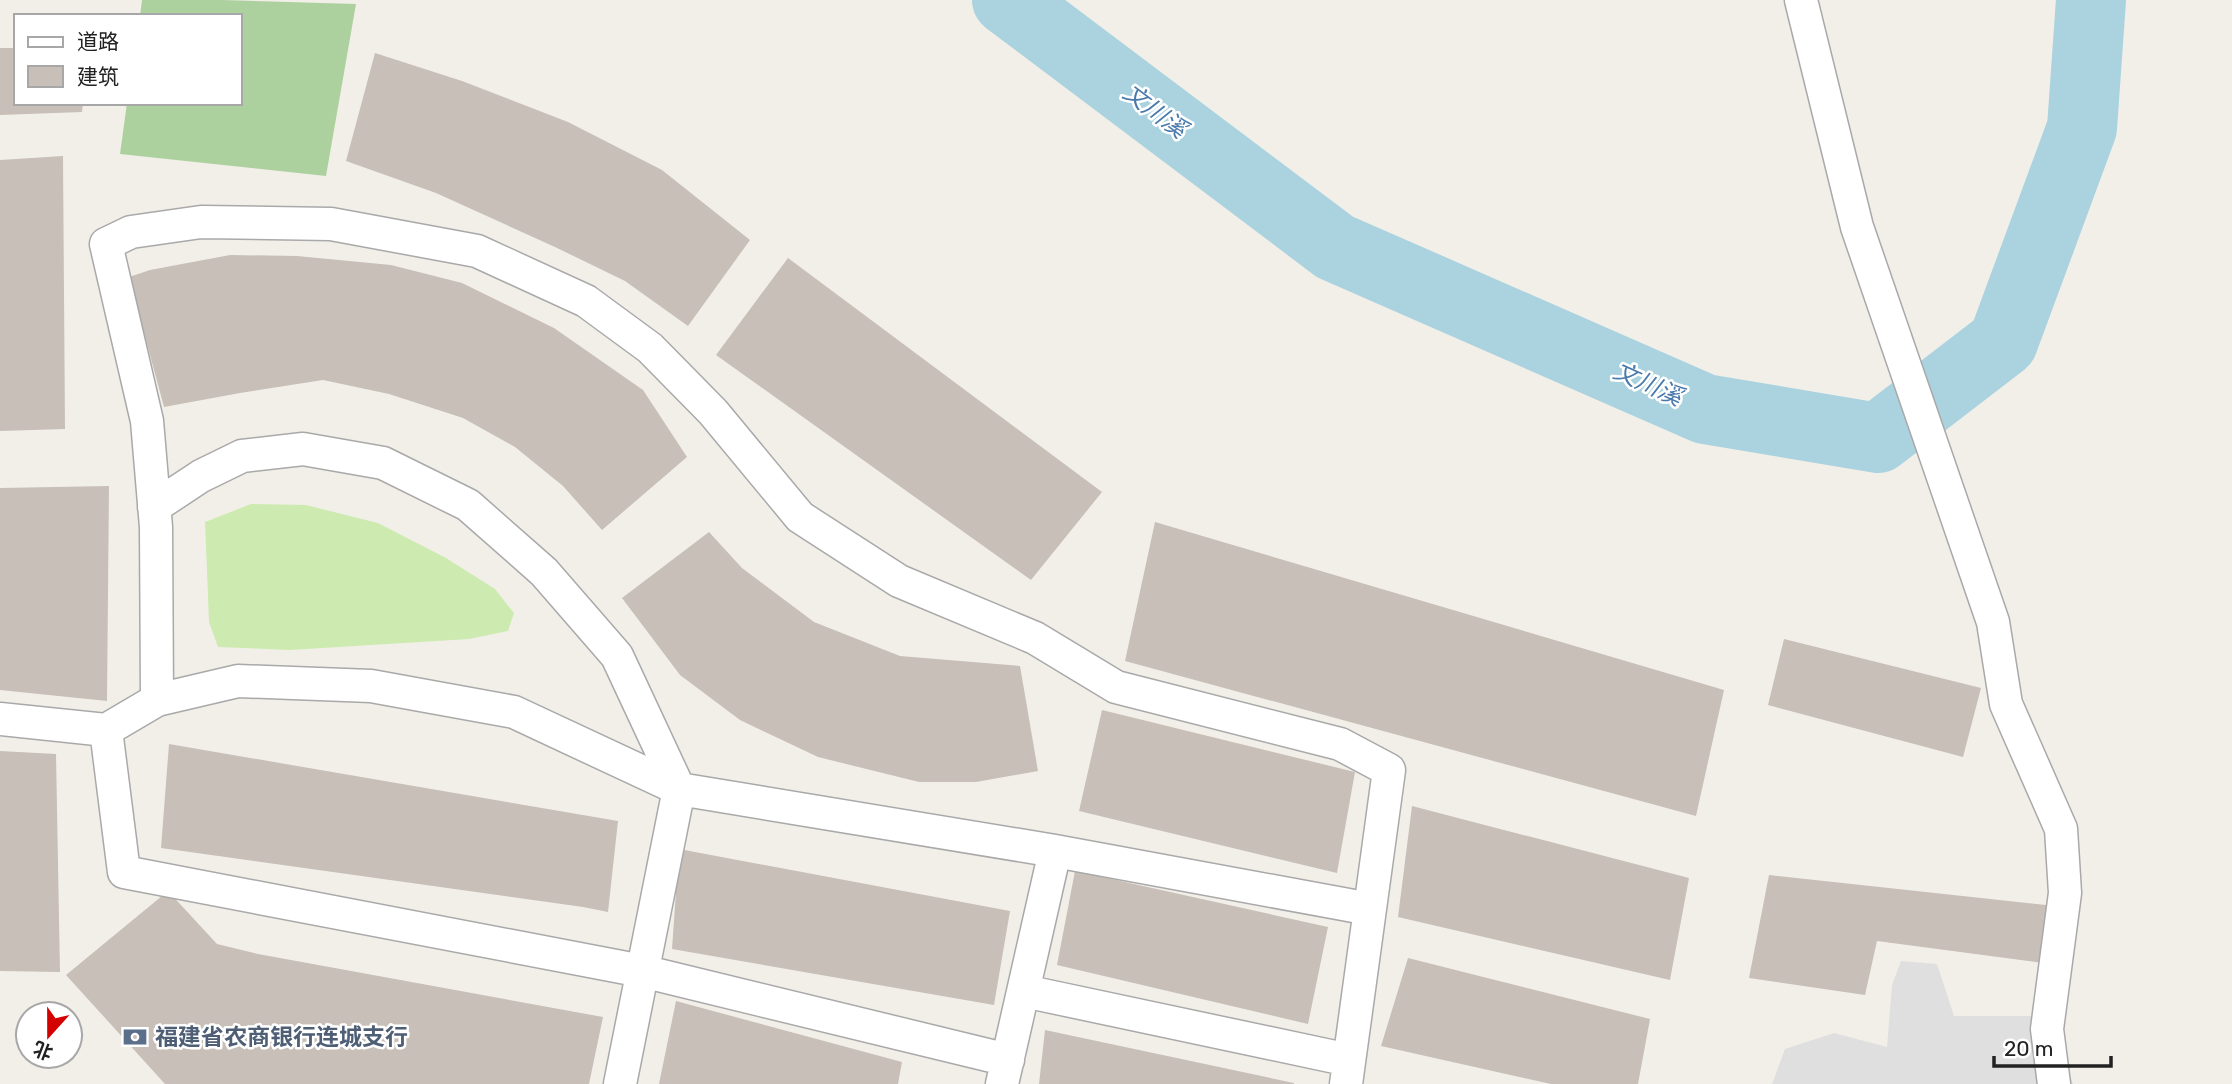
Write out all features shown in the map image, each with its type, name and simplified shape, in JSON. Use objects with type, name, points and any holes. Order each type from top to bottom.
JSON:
[{"type":"street","points":[[1801,0],[1857,227],[1993,622],[2007,704],[2061,829],[2065,893],[2047,1029],[2054,1084]]},
{"type":"street","points":[[157,700],[156,527],[147,421],[106,244],[131,232],[201,222],[305,223],[331,224],[477,251],[586,301],[650,348],[713,412],[800,517],[899,581],[1035,638],[1116,687],[1340,744],[1390,770],[1348,1072],[1024,991]]},
{"type":"street","points":[[154,507],[201,476],[242,456],[303,449],[383,463],[468,505],[544,572],[617,656],[679,789],[620,1084]]},
{"type":"street","points":[[0,719],[106,730],[157,700],[238,681],[371,686],[514,712],[679,789],[1055,851],[1370,909]]},
{"type":"street","points":[[106,730],[124,872],[642,971],[1005,1072],[1055,851]]},
{"type":"shaded area","points":[[1901,961],[1937,964],[1954,1016],[2049,1016],[2073,1084],[1772,1084],[1785,1049],[1834,1033],[1887,1047],[1892,985]]},
{"type":"green space","points":[[142,0],[356,4],[326,176],[120,154],[127,105],[242,105],[242,14],[140,14]]},
{"type":"green space","points":[[251,504],[306,505],[378,523],[446,558],[495,589],[514,613],[508,631],[469,639],[290,650],[218,647],[209,622],[205,522]]},
{"type":"building","points":[[0,48],[14,48],[14,105],[83,105],[82,112],[0,115]]},
{"type":"building","points":[[375,53],[462,81],[568,122],[662,170],[750,240],[688,326],[625,281],[555,247],[436,193],[346,161]]},
{"type":"building","points":[[63,156],[65,429],[0,431],[0,160]]},
{"type":"building","points":[[230,255],[297,256],[391,265],[462,283],[554,328],[643,390],[687,457],[602,530],[563,486],[515,447],[463,418],[389,394],[323,380],[164,407],[129,277],[150,270]]},
{"type":"building","points":[[788,258],[1102,492],[1031,580],[716,355]]},
{"type":"building","points":[[109,486],[107,701],[0,690],[0,488]]},
{"type":"building","points":[[1155,522],[1724,690],[1696,816],[1125,661]]},
{"type":"building","points":[[709,532],[742,568],[814,622],[900,656],[1020,666],[1038,771],[976,782],[919,782],[818,757],[740,720],[680,675],[622,598]]},
{"type":"building","points":[[1784,639],[1981,688],[1963,757],[1768,705]]},
{"type":"building","points":[[1102,710],[1355,772],[1337,873],[1079,811]]},
{"type":"building","points":[[169,744],[618,821],[608,912],[161,848]]},
{"type":"building","points":[[0,751],[56,754],[60,972],[0,971]]},
{"type":"building","points":[[1412,806],[1689,878],[1670,980],[1398,917]]},
{"type":"building","points":[[679,849],[1010,911],[994,1005],[672,949]]},
{"type":"building","points":[[1075,871],[1328,927],[1308,1024],[1057,965]]},
{"type":"building","points":[[1769,875],[2073,908],[2059,965],[1877,941],[1865,995],[1749,978]]},
{"type":"building","points":[[168,891],[217,944],[258,954],[603,1017],[589,1084],[165,1084],[66,975]]},
{"type":"building","points":[[1408,958],[1650,1019],[1638,1084],[1551,1084],[1381,1046]]},
{"type":"building","points":[[676,1001],[902,1062],[898,1084],[659,1084]]},
{"type":"building","points":[[1045,1030],[1294,1083],[1294,1084],[1039,1084]]},
{"type":"waterway","name":"文川溪","points":[[1007,0],[1335,247],[1705,409],[1878,438],[2003,342],[2082,128],[2091,0]]},
{"type":"place","name":"福建省农商银行连城支行","points":[[135,1037]]}]
